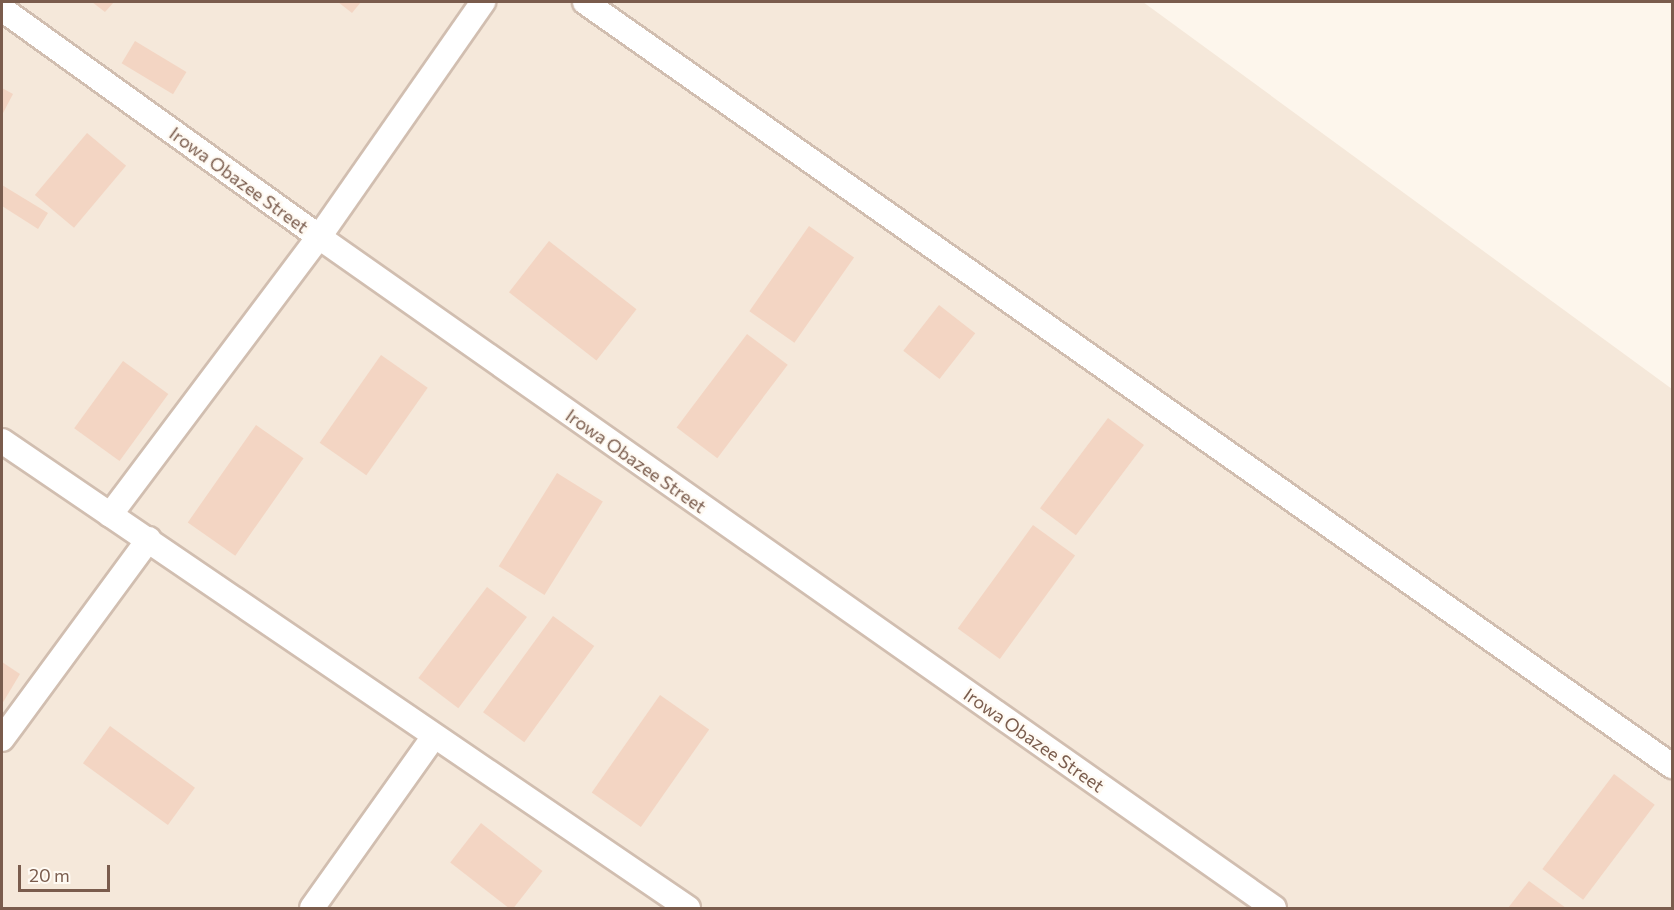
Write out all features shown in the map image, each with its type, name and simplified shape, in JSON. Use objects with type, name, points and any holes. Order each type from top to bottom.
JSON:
[{"type":"street","points":[[110,515],[319,237],[483,2]]},
{"type":"street","points":[[585,2],[1672,766]]},
{"type":"street","name":"Irowa Obazee Street","points":[[2,9],[319,237],[1259,904]]},
{"type":"street","points":[[2,441],[148,539],[433,738],[688,909]]},
{"type":"street","points":[[2,739],[148,539]]},
{"type":"street","points":[[312,909],[433,738]]},
{"type":"shaded area","points":[[2,2],[1143,2],[1672,389],[1672,908],[2,908]]},
{"type":"building","points":[[92,2],[114,2],[105,12]]},
{"type":"building","points":[[338,2],[361,2],[352,13]]},
{"type":"building","points":[[135,41],[186,72],[173,94],[122,63]]},
{"type":"building","points":[[2,88],[13,94],[2,115]]},
{"type":"building","points":[[87,133],[126,166],[74,228],[35,195]]},
{"type":"building","points":[[2,185],[48,213],[38,229],[2,206]]},
{"type":"building","points":[[809,226],[854,258],[794,343],[749,311]]},
{"type":"building","points":[[549,241],[636,309],[596,361],[509,292]]},
{"type":"building","points":[[939,305],[975,333],[940,379],[903,351]]},
{"type":"building","points":[[747,334],[788,365],[717,458],[677,427]]},
{"type":"building","points":[[381,355],[428,388],[366,475],[320,443]]},
{"type":"building","points":[[123,361],[168,394],[120,461],[74,428]]},
{"type":"building","points":[[1108,418],[1144,445],[1076,535],[1040,508]]},
{"type":"building","points":[[256,425],[304,458],[235,556],[188,522]]},
{"type":"building","points":[[557,473],[603,502],[545,595],[499,566]]},
{"type":"building","points":[[1033,525],[1075,556],[1000,659],[958,629]]},
{"type":"building","points":[[487,587],[527,617],[458,708],[418,678]]},
{"type":"building","points":[[553,616],[594,646],[524,742],[483,712]]},
{"type":"building","points":[[2,662],[20,674],[2,704]]},
{"type":"building","points":[[660,695],[709,729],[641,827],[592,792]]},
{"type":"building","points":[[110,726],[195,788],[168,825],[83,763]]},
{"type":"building","points":[[1614,774],[1655,805],[1583,900],[1542,869]]},
{"type":"building","points":[[481,823],[542,871],[514,908],[509,908],[450,862]]},
{"type":"building","points":[[1529,881],[1566,908],[1508,908]]}]
